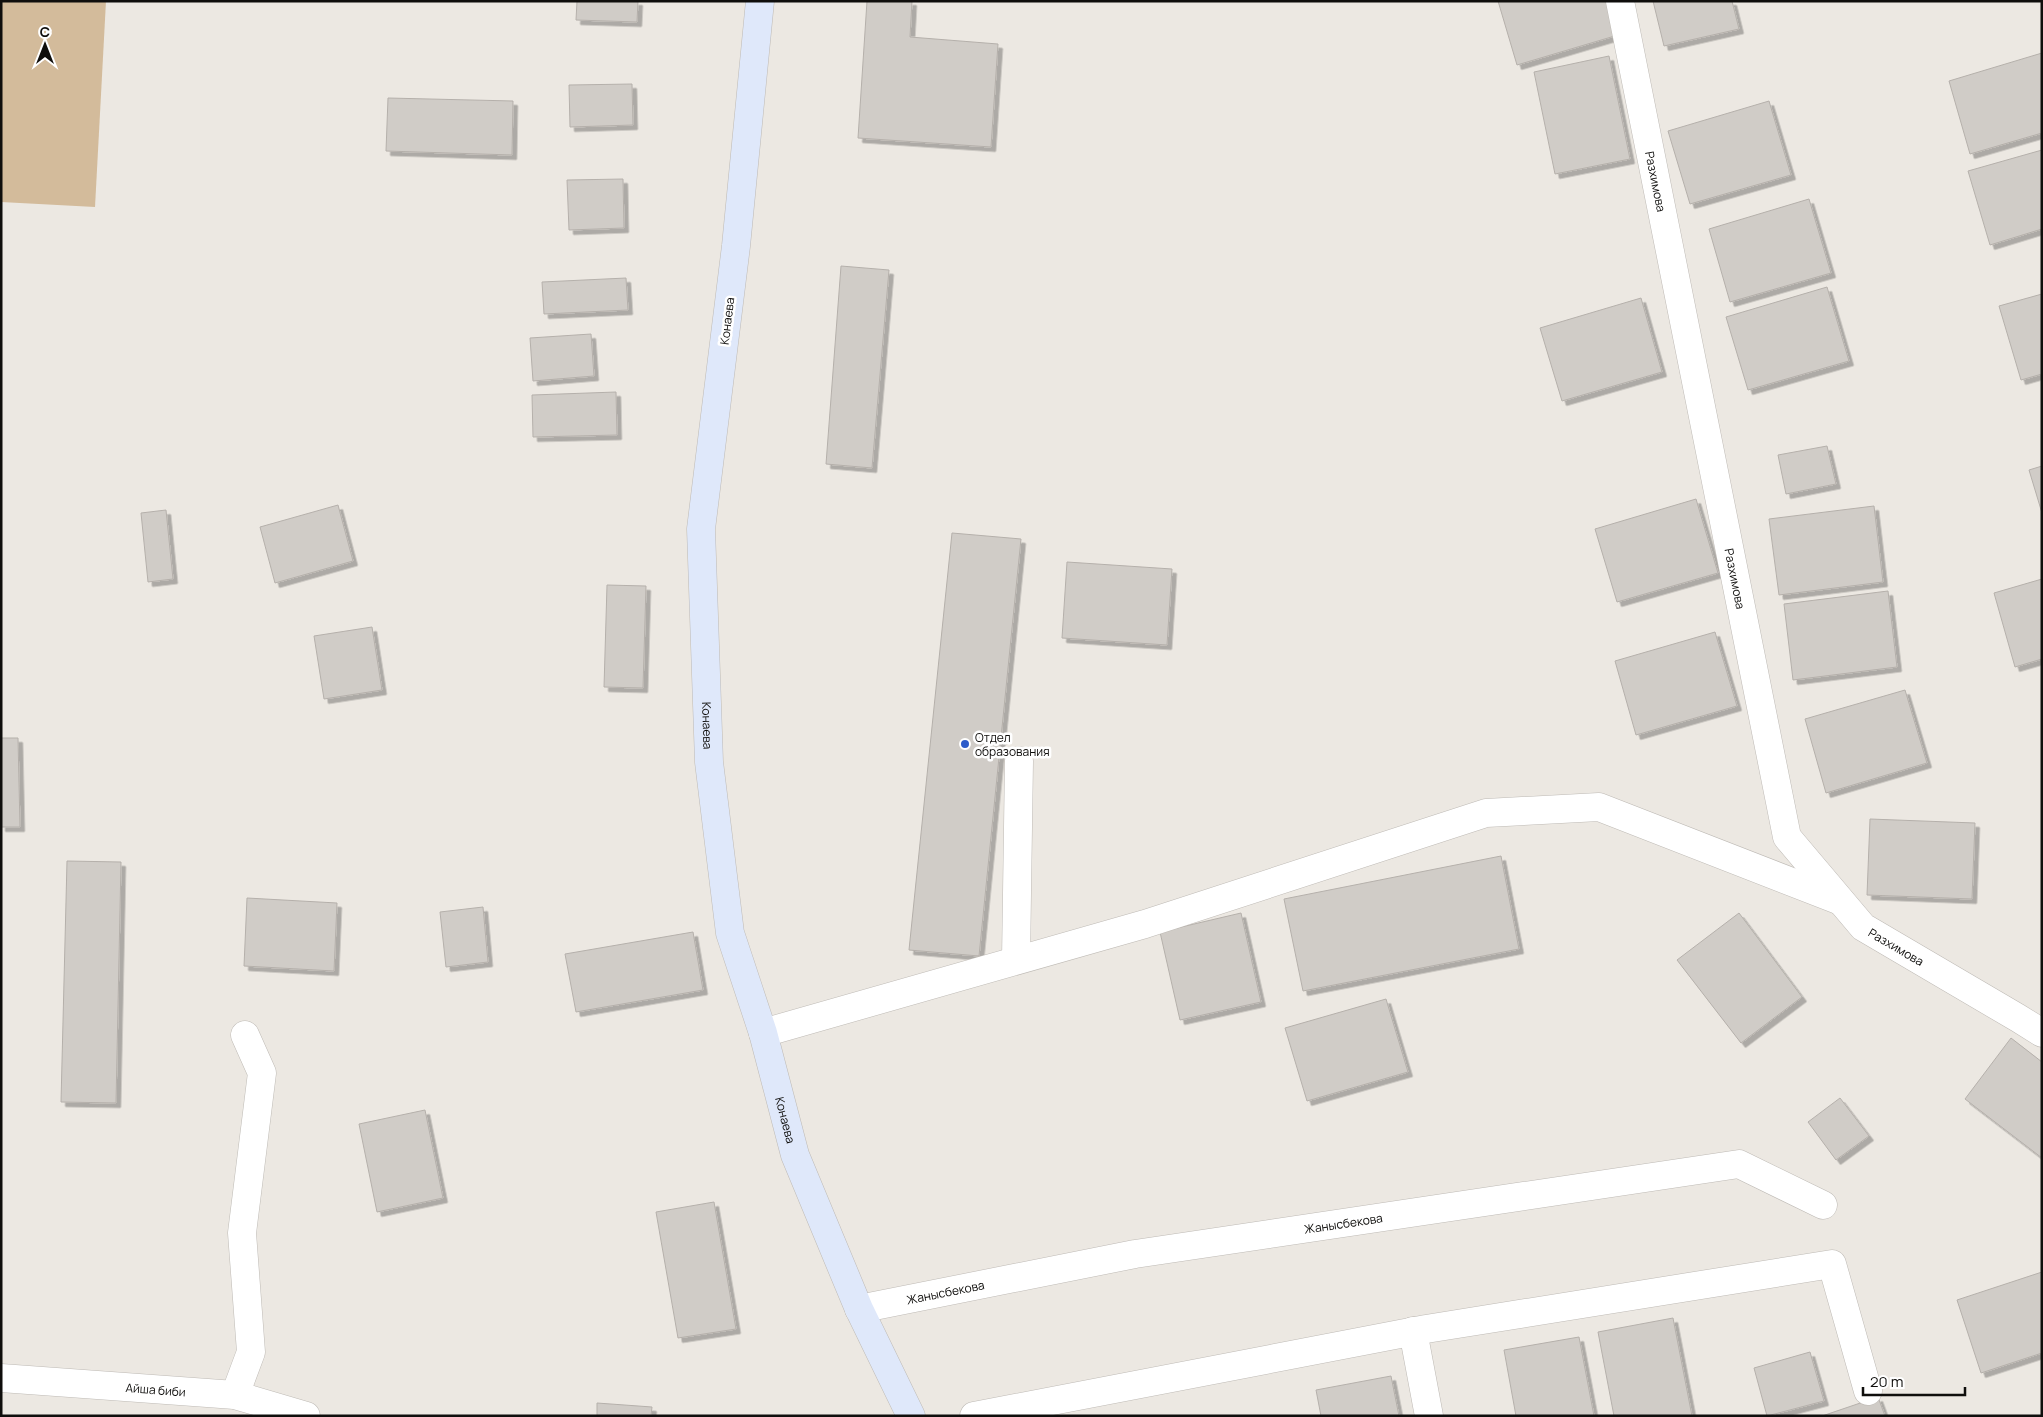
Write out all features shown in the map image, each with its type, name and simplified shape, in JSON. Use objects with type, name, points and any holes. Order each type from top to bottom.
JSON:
[{"type":"main road","name":"Конаева","points":[[760,1],[736,246],[701,529],[708,762],[730,934],[763,1032],[795,1154],[859,1309],[911,1416]]},
{"type":"street","name":"Разхимова","points":[[1620,1],[1787,837],[1863,927],[2042,1033]]},
{"type":"street","points":[[1016,960],[1019,760]]},
{"type":"street","points":[[763,1032],[1145,924],[1486,813],[1599,807],[1842,901]]},
{"type":"street","points":[[235,1395],[251,1352],[242,1233],[262,1073],[245,1035]]},
{"type":"street","name":"Жанысбекова","points":[[859,1309],[1135,1254],[1739,1164],[1823,1205]]},
{"type":"street","points":[[974,1416],[1413,1331],[1832,1264],[1868,1391]]},
{"type":"street","points":[[1413,1331],[1429,1416]]},
{"type":"street","name":"Айша биби","points":[[1,1378],[235,1395],[306,1416]]},
{"type":"shaded area","points":[[1,1],[106,1],[95,207],[1,202]]},
{"type":"building","points":[[577,1],[638,1],[637,22],[576,20]]},
{"type":"building","points":[[867,1],[912,1],[910,37],[998,44],[991,147],[858,138]]},
{"type":"building","points":[[1498,1],[1608,1],[1618,35],[1517,65]]},
{"type":"building","points":[[1653,1],[1732,1],[1739,29],[1664,46]]},
{"type":"building","points":[[2042,53],[2042,133],[1970,154],[1949,81]]},
{"type":"building","points":[[1609,56],[1630,159],[1555,174],[1534,72]]},
{"type":"building","points":[[632,84],[633,125],[570,127],[569,85]]},
{"type":"building","points":[[388,98],[513,101],[512,155],[386,151]]},
{"type":"building","points":[[1769,101],[1791,175],[1690,204],[1668,131]]},
{"type":"building","points":[[2042,150],[2042,229],[1990,245],[1968,171]]},
{"type":"building","points":[[623,179],[624,228],[569,230],[567,180]]},
{"type":"building","points":[[1809,199],[1831,273],[1730,302],[1709,229]]},
{"type":"building","points":[[841,266],[889,270],[872,468],[826,464]]},
{"type":"building","points":[[626,278],[628,310],[544,314],[542,282]]},
{"type":"building","points":[[1827,287],[1849,361],[1748,390],[1726,317]]},
{"type":"building","points":[[2042,294],[2042,374],[2021,380],[1999,306]]},
{"type":"building","points":[[1641,298],[1662,372],[1562,401],[1540,328]]},
{"type":"building","points":[[591,334],[594,376],[533,381],[530,338]]},
{"type":"building","points":[[616,392],[617,435],[533,437],[532,395]]},
{"type":"building","points":[[1827,446],[1836,484],[1786,494],[1778,455]]},
{"type":"building","points":[[2042,466],[2042,513],[2029,470]]},
{"type":"building","points":[[1696,499],[1718,573],[1617,602],[1595,529]]},
{"type":"building","points":[[338,505],[353,561],[275,583],[260,527]]},
{"type":"building","points":[[1874,506],[1883,582],[1779,595],[1769,519]]},
{"type":"building","points":[[166,510],[173,579],[148,582],[141,513]]},
{"type":"building","name":"Отдел образования","points":[[952,533],[1021,539],[979,956],[909,950]]},
{"type":"building","points":[[1067,562],[1172,569],[1167,645],[1062,638]]},
{"type":"building","points":[[2042,579],[2042,659],[2015,667],[1994,593]]},
{"type":"building","points":[[607,585],[646,586],[643,688],[604,687]]},
{"type":"building","points":[[1888,591],[1897,667],[1793,680],[1784,604]]},
{"type":"building","points":[[372,627],[382,690],[324,699],[314,636]]},
{"type":"building","points":[[1715,632],[1737,706],[1636,735],[1615,661]]},
{"type":"building","points":[[1905,690],[1927,763],[1826,793],[1805,719]]},
{"type":"building","points":[[1,738],[18,738],[20,827],[1,827]]},
{"type":"building","points":[[1870,819],[1975,823],[1972,899],[1867,895]]},
{"type":"building","points":[[1501,856],[1519,949],[1303,991],[1284,899]]},
{"type":"building","points":[[67,861],[121,862],[116,1103],[61,1102]]},
{"type":"building","points":[[247,898],[337,903],[334,971],[244,966]]},
{"type":"building","points":[[483,907],[488,962],[446,967],[440,912]]},
{"type":"building","points":[[1241,913],[1261,1002],[1180,1020],[1160,932]]},
{"type":"building","points":[[1739,913],[1802,997],[1741,1043],[1677,960]]},
{"type":"building","points":[[693,932],[703,990],[576,1012],[565,954]]},
{"type":"building","points":[[1386,999],[1408,1072],[1307,1101],[1285,1028]]},
{"type":"building","points":[[2011,1038],[2042,1062],[2042,1158],[1965,1099]]},
{"type":"building","points":[[1840,1098],[1869,1136],[1836,1160],[1808,1122]]},
{"type":"building","points":[[425,1110],[443,1198],[377,1212],[359,1124]]},
{"type":"building","points":[[714,1202],[736,1329],[678,1338],[656,1212]]},
{"type":"building","points":[[2042,1272],[2042,1353],[1981,1373],[1957,1300]]},
{"type":"building","points":[[1673,1318],[1692,1416],[1614,1416],[1598,1332]]},
{"type":"building","points":[[1579,1337],[1594,1416],[1516,1416],[1504,1350]]},
{"type":"building","points":[[1810,1352],[1824,1401],[1767,1416],[1754,1368]]},
{"type":"building","points":[[1391,1376],[1399,1416],[1321,1416],[1316,1390]]},
{"type":"building","points":[[1878,1397],[1885,1416],[1822,1416]]},
{"type":"building","points":[[597,1403],[652,1407],[651,1416],[597,1416]]},
{"type":"place","name":"Отдел образования","points":[[965,744]]}]
